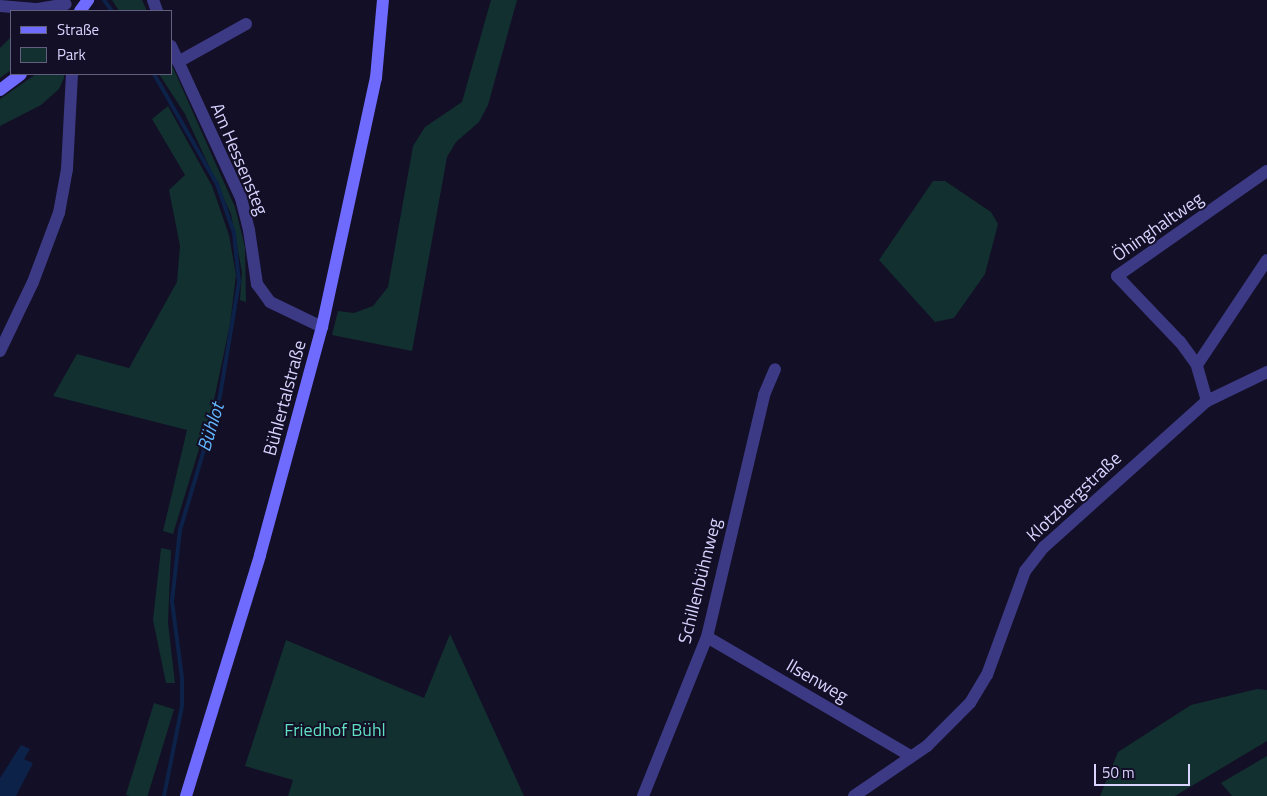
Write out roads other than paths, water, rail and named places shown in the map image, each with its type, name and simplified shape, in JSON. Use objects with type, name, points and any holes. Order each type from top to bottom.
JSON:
[{"type":"street","name":"Bühlertalstraße","points":[[186,796],[260,555],[322,327],[374,88],[383,0]]},
{"type":"street","points":[[0,6],[38,9],[66,5]]},
{"type":"street","points":[[178,62],[246,24]]},
{"type":"street","name":"Am Hessensteg","points":[[172,48],[240,198],[250,230],[257,284],[270,302],[322,327]]},
{"type":"street","points":[[0,90],[20,75]]},
{"type":"street","points":[[0,351],[44,256],[58,213],[67,169],[73,96],[72,75]]},
{"type":"street","name":"Öhinghaltweg","points":[[1207,400],[1197,365],[1180,342],[1117,276],[1267,172]]},
{"type":"street","points":[[1197,365],[1267,260]]},
{"type":"street","name":"Schillenbühnweg","points":[[644,796],[707,637],[764,395],[775,369]]},
{"type":"street","name":"Klotzbergstraße","points":[[854,796],[949,726],[978,689],[987,675],[1025,571],[1044,546],[1207,400],[1267,372]]},
{"type":"street","name":"Ilsenweg","points":[[707,637],[909,755]]},
{"type":"water","points":[[21,745],[30,749],[24,759],[33,763],[16,796],[0,796],[0,778]]},
{"type":"waterway","name":"Bühlot","points":[[104,0],[111,10]]},
{"type":"waterway","name":"Bühlot","points":[[155,75],[217,184],[234,233],[239,282],[220,396],[180,530],[172,601],[182,678],[182,706],[164,796]]},
{"type":"park label","name":"Friedhof Bühl","points":[[335,730]]}]
